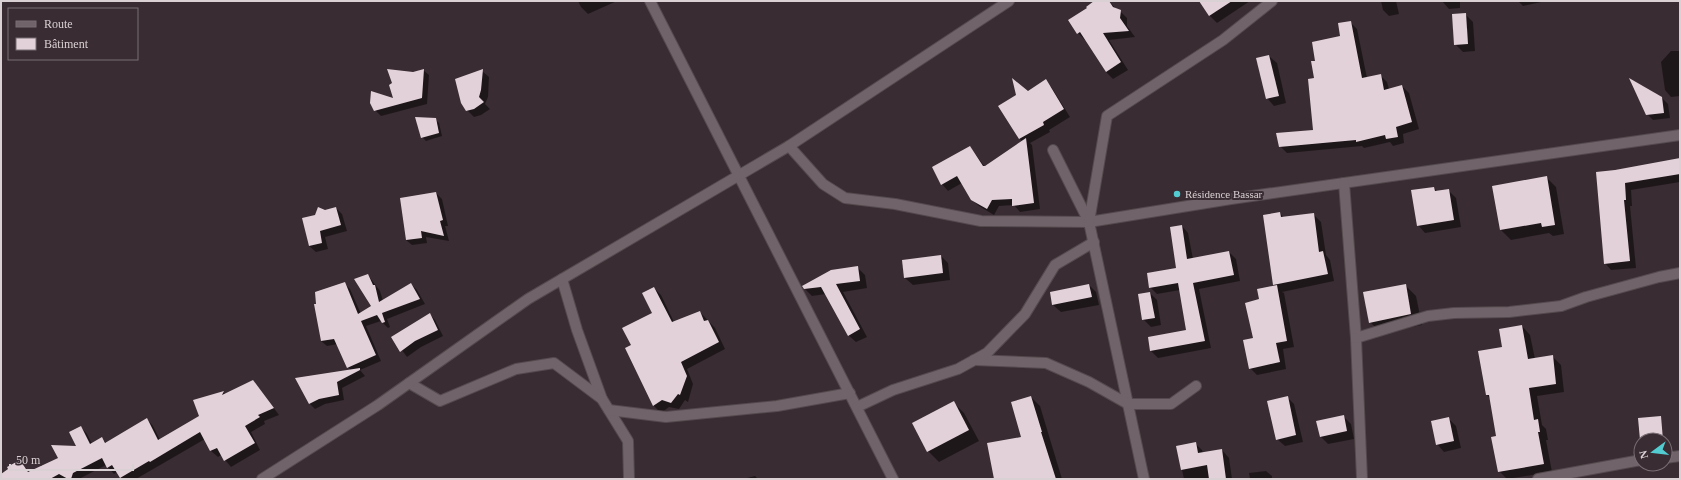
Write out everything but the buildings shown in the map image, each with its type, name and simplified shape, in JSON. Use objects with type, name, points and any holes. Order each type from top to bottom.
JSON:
[{"type":"street","points":[[650,1],[893,479]]},
{"type":"street","points":[[262,479],[409,383],[528,299],[789,146],[1009,1]]},
{"type":"street","points":[[1089,222],[1107,116],[1223,40],[1272,1]]},
{"type":"street","points":[[789,146],[823,184],[844,198],[895,204],[981,221],[1089,222],[1344,183],[1680,136]]},
{"type":"street","points":[[1053,150],[1089,222],[1144,479]]},
{"type":"street","points":[[1344,183],[1356,338],[1362,479]]},
{"type":"street","points":[[857,407],[893,390],[958,369],[987,353],[1025,314],[1054,265],[1094,242]]},
{"type":"street","points":[[1356,338],[1428,316],[1454,313],[1509,312],[1561,306],[1586,297],[1659,277],[1680,273]]},
{"type":"street","points":[[562,280],[577,330],[602,399],[628,441],[629,479]]},
{"type":"street","points":[[974,360],[1046,363],[1089,382],[1128,404],[1170,404],[1196,386]]},
{"type":"street","points":[[409,383],[440,400],[516,369],[554,363],[602,399]]},
{"type":"street","points":[[610,410],[666,417],[776,406],[850,393]]},
{"type":"street","points":[[1538,479],[1633,461]]},
{"type":"place","name":"Résidence Bassar","points":[[1177,194]]}]
